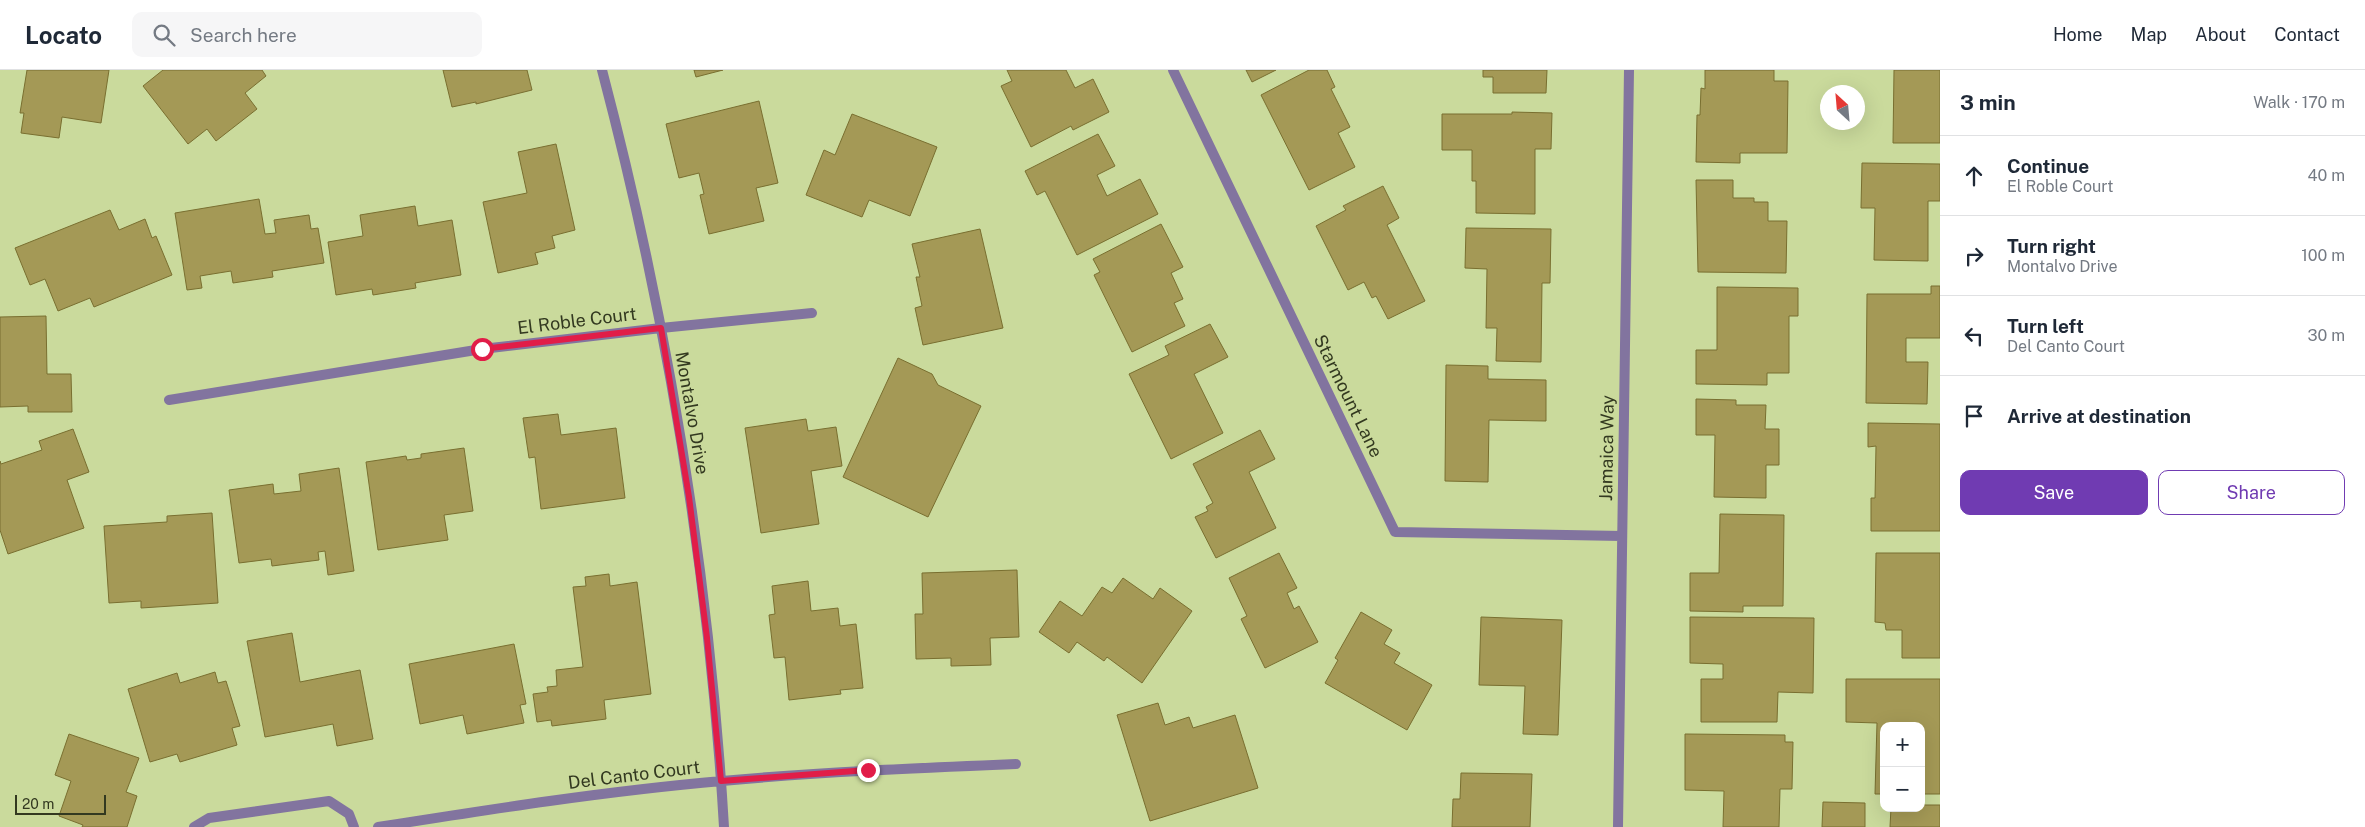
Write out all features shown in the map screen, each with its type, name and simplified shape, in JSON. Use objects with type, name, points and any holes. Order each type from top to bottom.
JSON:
[{"type":"street","name":"Montalvo Drive","points":[[602,70],[661,328],[690,506],[707,638],[724,827]]},
{"type":"street","name":"Starmount Lane","points":[[1173,70],[1395,532],[1622,536]]},
{"type":"street","name":"Jamaica Way","points":[[1618,827],[1629,70]]},
{"type":"street","name":"El Roble Court","points":[[169,400],[482,349],[812,313]]},
{"type":"street","name":"Del Canto Court","points":[[378,827],[541,802],[721,781],[868,770],[1016,764]]},
{"type":"street","points":[[194,827],[209,818],[329,801],[349,814],[354,827]]},
{"type":"building","points":[[27,70],[109,70],[101,123],[62,117],[59,138],[21,133],[24,113],[20,113]]},
{"type":"building","points":[[163,70],[262,70],[266,76],[245,93],[257,109],[216,141],[207,129],[188,144],[143,86]]},
{"type":"building","points":[[443,70],[527,70],[532,90],[476,104],[476,102],[452,107]]},
{"type":"building","points":[[694,70],[723,70],[696,77]]},
{"type":"building","points":[[1007,70],[1066,70],[1075,88],[1093,79],[1109,112],[1073,130],[1071,126],[1031,147],[1001,86],[1012,81]]},
{"type":"building","points":[[1246,70],[1276,70],[1252,82]]},
{"type":"building","points":[[1309,70],[1327,70],[1335,87],[1331,89],[1350,127],[1338,133],[1355,167],[1309,190],[1261,95]]},
{"type":"building","points":[[1483,70],[1547,70],[1546,93],[1493,93],[1493,77],[1483,77]]},
{"type":"building","points":[[1705,70],[1774,70],[1774,81],[1788,81],[1787,153],[1740,153],[1740,163],[1696,162],[1697,115],[1700,115],[1701,88],[1705,89]]},
{"type":"building","points":[[1894,70],[1940,70],[1940,143],[1893,143]]},
{"type":"building","points":[[759,101],[778,183],[756,188],[764,221],[709,234],[700,195],[704,194],[699,173],[679,178],[666,124]]},
{"type":"building","points":[[1512,112],[1552,113],[1551,149],[1535,149],[1535,214],[1476,213],[1476,181],[1472,181],[1472,150],[1442,150],[1442,114],[1512,114]]},
{"type":"building","points":[[852,114],[937,147],[910,216],[869,200],[862,217],[806,195],[824,150],[835,155]]},
{"type":"building","points":[[1098,134],[1115,166],[1097,175],[1107,196],[1140,179],[1158,214],[1077,255],[1045,191],[1037,195],[1025,171]]},
{"type":"building","points":[[556,144],[575,230],[552,236],[555,248],[535,253],[538,264],[498,273],[483,202],[527,193],[518,152]]},
{"type":"building","points":[[1862,163],[1940,164],[1940,201],[1928,201],[1928,261],[1874,260],[1875,208],[1861,208]]},
{"type":"building","points":[[1696,180],[1733,180],[1733,198],[1754,198],[1754,202],[1768,202],[1768,221],[1787,221],[1786,273],[1698,272]]},
{"type":"building","points":[[1383,186],[1399,218],[1387,225],[1425,301],[1388,319],[1376,296],[1372,298],[1364,282],[1348,290],[1316,226],[1346,210],[1343,206]]},
{"type":"building","points":[[259,199],[265,234],[276,233],[274,220],[309,215],[311,229],[318,228],[324,263],[272,271],[273,277],[233,283],[231,271],[200,276],[202,288],[187,290],[175,213]]},
{"type":"building","points":[[415,206],[418,226],[452,220],[461,275],[415,283],[416,288],[373,295],[372,289],[336,295],[328,242],[363,236],[360,215]]},
{"type":"building","points":[[110,210],[119,230],[145,219],[152,238],[156,236],[172,275],[94,307],[90,298],[58,311],[45,279],[30,285],[15,248]]},
{"type":"building","points":[[1161,224],[1183,267],[1171,273],[1183,299],[1174,303],[1185,326],[1132,352],[1094,275],[1100,272],[1093,259]]},
{"type":"building","points":[[1466,228],[1551,229],[1550,283],[1542,283],[1541,362],[1496,361],[1497,328],[1486,328],[1487,269],[1465,268]]},
{"type":"building","points":[[980,229],[1003,328],[923,345],[915,308],[922,306],[916,277],[920,277],[912,244]]},
{"type":"building","points":[[1931,286],[1940,286],[1940,338],[1906,338],[1906,362],[1928,362],[1927,404],[1866,403],[1867,294],[1931,294]]},
{"type":"building","points":[[1717,287],[1798,288],[1798,316],[1789,316],[1789,373],[1767,373],[1767,385],[1696,384],[1696,350],[1717,350]]},
{"type":"building","points":[[46,316],[47,374],[71,374],[72,412],[28,412],[28,406],[0,407],[0,317]]},
{"type":"building","points":[[1210,324],[1228,357],[1194,374],[1223,433],[1171,459],[1129,374],[1169,355],[1165,346]]},
{"type":"building","points":[[898,358],[932,374],[938,385],[981,406],[928,517],[843,477]]},
{"type":"building","points":[[1446,365],[1488,366],[1488,379],[1546,380],[1546,421],[1489,420],[1488,482],[1445,481]]},
{"type":"building","points":[[1696,399],[1736,400],[1736,405],[1766,405],[1765,429],[1779,429],[1779,465],[1766,465],[1766,498],[1714,497],[1715,435],[1696,435]]},
{"type":"building","points":[[558,414],[561,435],[616,428],[625,498],[541,509],[535,457],[529,458],[523,418]]},
{"type":"building","points":[[806,419],[808,431],[836,427],[842,466],[811,471],[819,524],[761,533],[745,428]]},
{"type":"building","points":[[1868,423],[1940,424],[1940,531],[1871,531],[1871,498],[1875,498],[1876,446],[1868,447]]},
{"type":"building","points":[[73,429],[89,472],[67,480],[84,528],[8,554],[0,530],[0,461],[1,464],[42,450],[39,441]]},
{"type":"building","points":[[1260,430],[1275,459],[1249,472],[1276,528],[1216,558],[1195,517],[1208,511],[1206,507],[1213,503],[1193,464]]},
{"type":"building","points":[[464,448],[473,511],[444,515],[448,540],[378,550],[366,462],[406,456],[407,460],[421,458],[421,454]]},
{"type":"building","points":[[339,468],[354,571],[328,575],[325,551],[318,552],[319,560],[272,566],[271,559],[239,563],[229,490],[273,484],[274,494],[301,491],[299,474]]},
{"type":"building","points":[[212,513],[218,603],[141,608],[141,601],[109,603],[104,526],[167,522],[167,516]]},
{"type":"building","points":[[1720,514],[1784,515],[1783,606],[1743,606],[1743,612],[1690,611],[1690,573],[1719,573]]},
{"type":"building","points":[[1279,553],[1297,588],[1287,593],[1294,609],[1299,606],[1318,642],[1265,668],[1241,619],[1247,616],[1229,578]]},
{"type":"building","points":[[1876,553],[1940,553],[1940,658],[1902,658],[1902,630],[1886,630],[1885,623],[1875,622]]},
{"type":"building","points":[[1017,570],[1019,637],[990,638],[991,665],[951,666],[951,658],[916,659],[915,614],[923,614],[922,573]]},
{"type":"building","points":[[609,574],[610,586],[637,582],[651,694],[604,700],[606,719],[552,726],[551,720],[537,722],[533,694],[548,692],[547,687],[557,686],[556,670],[583,667],[573,587],[586,586],[585,577]]},
{"type":"building","points":[[1123,578],[1153,599],[1160,588],[1192,611],[1142,683],[1107,657],[1104,661],[1077,642],[1069,653],[1039,632],[1060,601],[1082,616],[1102,587],[1112,593]]},
{"type":"building","points":[[808,581],[811,611],[838,608],[840,626],[856,624],[863,688],[840,690],[841,694],[789,700],[785,657],[774,658],[769,615],[775,614],[772,586]]},
{"type":"building","points":[[1361,612],[1392,630],[1384,644],[1400,653],[1394,663],[1432,685],[1407,730],[1325,683],[1338,660],[1335,658]]},
{"type":"building","points":[[1481,617],[1562,620],[1558,735],[1523,734],[1525,686],[1479,685]]},
{"type":"building","points":[[1690,617],[1814,618],[1813,693],[1778,692],[1777,722],[1701,722],[1701,679],[1723,679],[1723,664],[1690,663]]},
{"type":"building","points":[[292,633],[300,682],[360,670],[373,739],[337,746],[333,724],[265,737],[247,641]]},
{"type":"building","points":[[514,644],[526,704],[520,705],[524,723],[467,734],[463,715],[420,724],[409,664]]},
{"type":"building","points":[[215,672],[218,683],[226,681],[240,726],[232,728],[237,745],[180,762],[177,754],[150,762],[128,689],[177,673],[180,683]]},
{"type":"building","points":[[1846,679],[1940,679],[1940,794],[1925,794],[1925,722],[1880,722],[1880,794],[1875,794],[1877,723],[1846,722]]},
{"type":"building","points":[[1158,703],[1165,725],[1189,717],[1193,728],[1235,715],[1258,788],[1150,821],[1117,715]]},
{"type":"building","points":[[69,734],[139,758],[126,792],[137,796],[127,827],[82,827],[83,825],[59,816],[71,781],[55,775]]},
{"type":"building","points":[[1685,734],[1785,735],[1785,742],[1793,742],[1792,789],[1780,789],[1779,827],[1723,827],[1724,791],[1685,790]]},
{"type":"building","points":[[1461,773],[1532,774],[1530,827],[1452,827],[1453,799],[1460,799]]},
{"type":"building","points":[[1823,802],[1865,803],[1865,827],[1822,827]]},
{"type":"building","points":[[1925,805],[1940,805],[1940,827],[1890,827],[1891,812],[1925,812]]},
{"type":"route","points":[[482,349],[661,328],[689,497],[707,638],[721,781],[868,770]]}]
